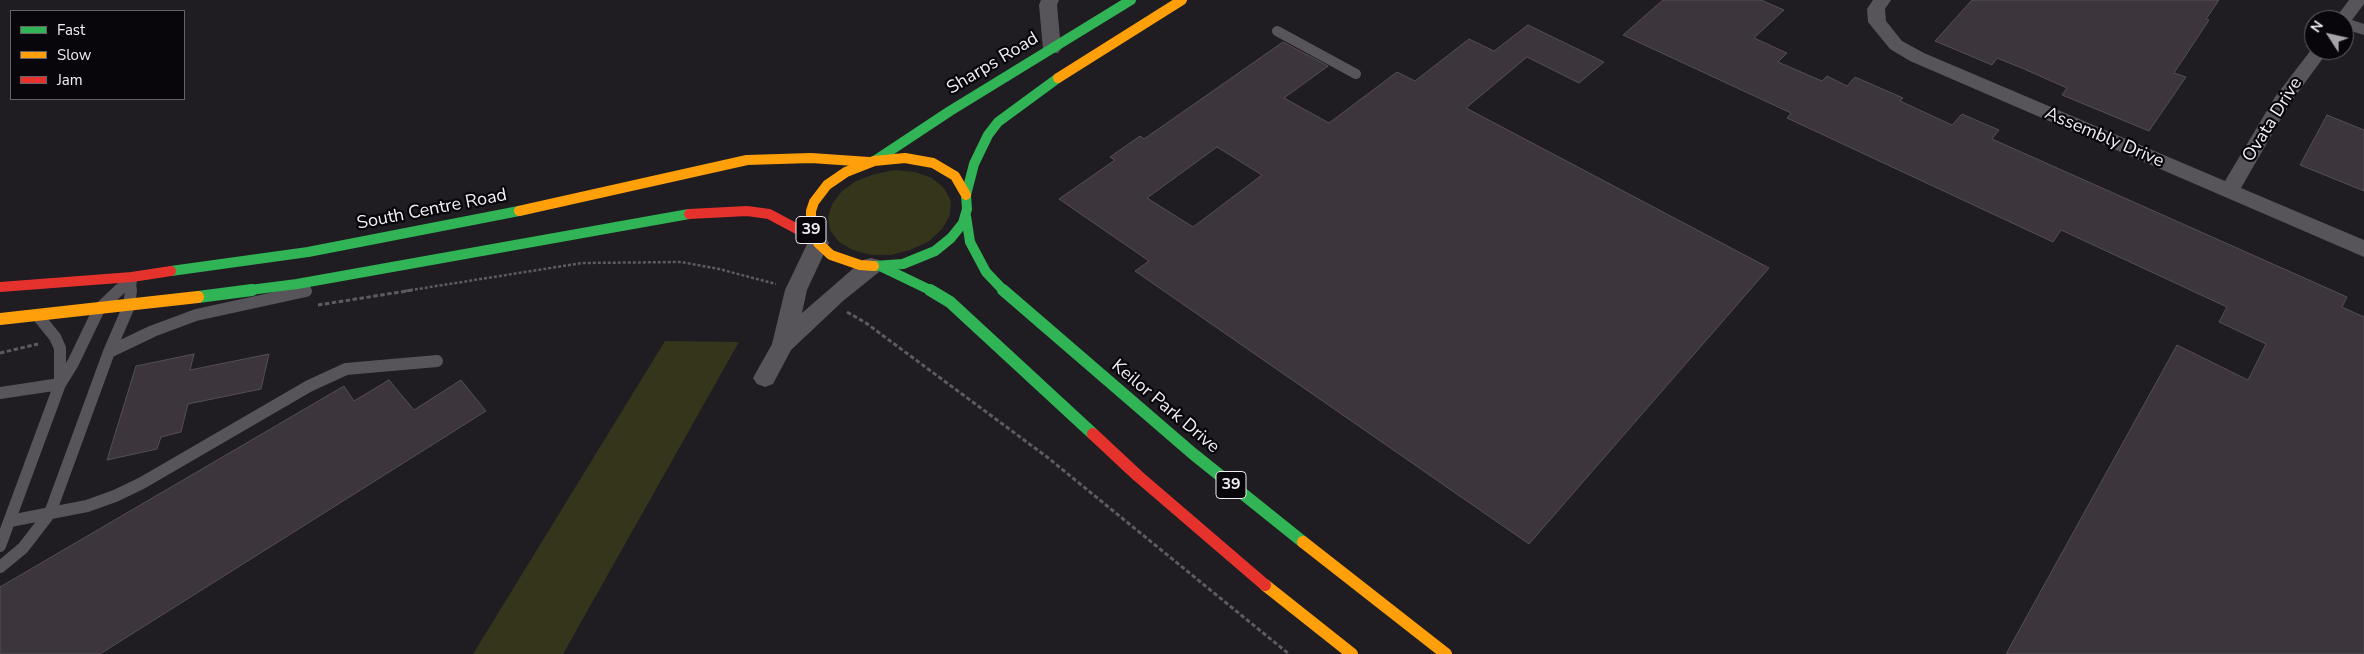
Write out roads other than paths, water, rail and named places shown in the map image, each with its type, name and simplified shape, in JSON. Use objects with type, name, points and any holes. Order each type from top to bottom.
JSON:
[{"type":"main road","name":"Sharps Road","points":[[872,162],[950,110],[1131,0]]},
{"type":"main road","name":"39","points":[[875,266],[903,264],[935,251],[951,238],[966,216],[966,195],[974,164],[988,135],[1011,110],[1062,75],[1182,0]]},
{"type":"main road","name":"South Centre Road","points":[[0,287],[132,277],[308,252],[390,238],[747,160],[811,158],[872,162]]},
{"type":"main road","name":"39","points":[[966,195],[955,176],[933,164],[905,158],[872,162],[841,175],[820,194],[811,211],[811,229],[816,240],[840,259],[875,266],[916,282],[950,302],[1138,476],[1284,601],[1352,654]]},
{"type":"main road","points":[[0,318],[38,316],[129,306],[297,284],[670,216],[713,211],[747,211],[769,214],[816,240]]},
{"type":"main road","name":"Keilor Park Drive","points":[[966,216],[970,242],[986,272],[1010,297],[1192,454],[1446,654]]},
{"type":"street","points":[[1050,0],[1048,5],[1052,48]]},
{"type":"street","name":"Assembly Drive","points":[[1882,0],[1876,9],[1877,22],[1889,38],[1906,51],[2364,249]]},
{"type":"street","name":"Ovata Drive","points":[[2228,191],[2282,101],[2313,60]]},
{"type":"street","points":[[765,378],[783,344],[796,290],[816,240]]},
{"type":"street","points":[[783,344],[826,303],[875,266]]},
{"type":"lane","points":[[1277,31],[1356,74]]},
{"type":"lane","points":[[109,352],[160,328],[196,315],[264,301],[439,258]]},
{"type":"lane","points":[[0,567],[22,548],[50,513],[109,352],[129,306],[132,277]]},
{"type":"lane","points":[[0,546],[60,384],[73,363],[99,309],[132,277]]},
{"type":"lane","points":[[38,316],[55,337],[62,357],[60,384]]},
{"type":"lane","points":[[10,521],[87,506],[142,483],[309,386],[346,369],[436,361]]},
{"type":"lane","points":[[0,393],[60,384]]}]
